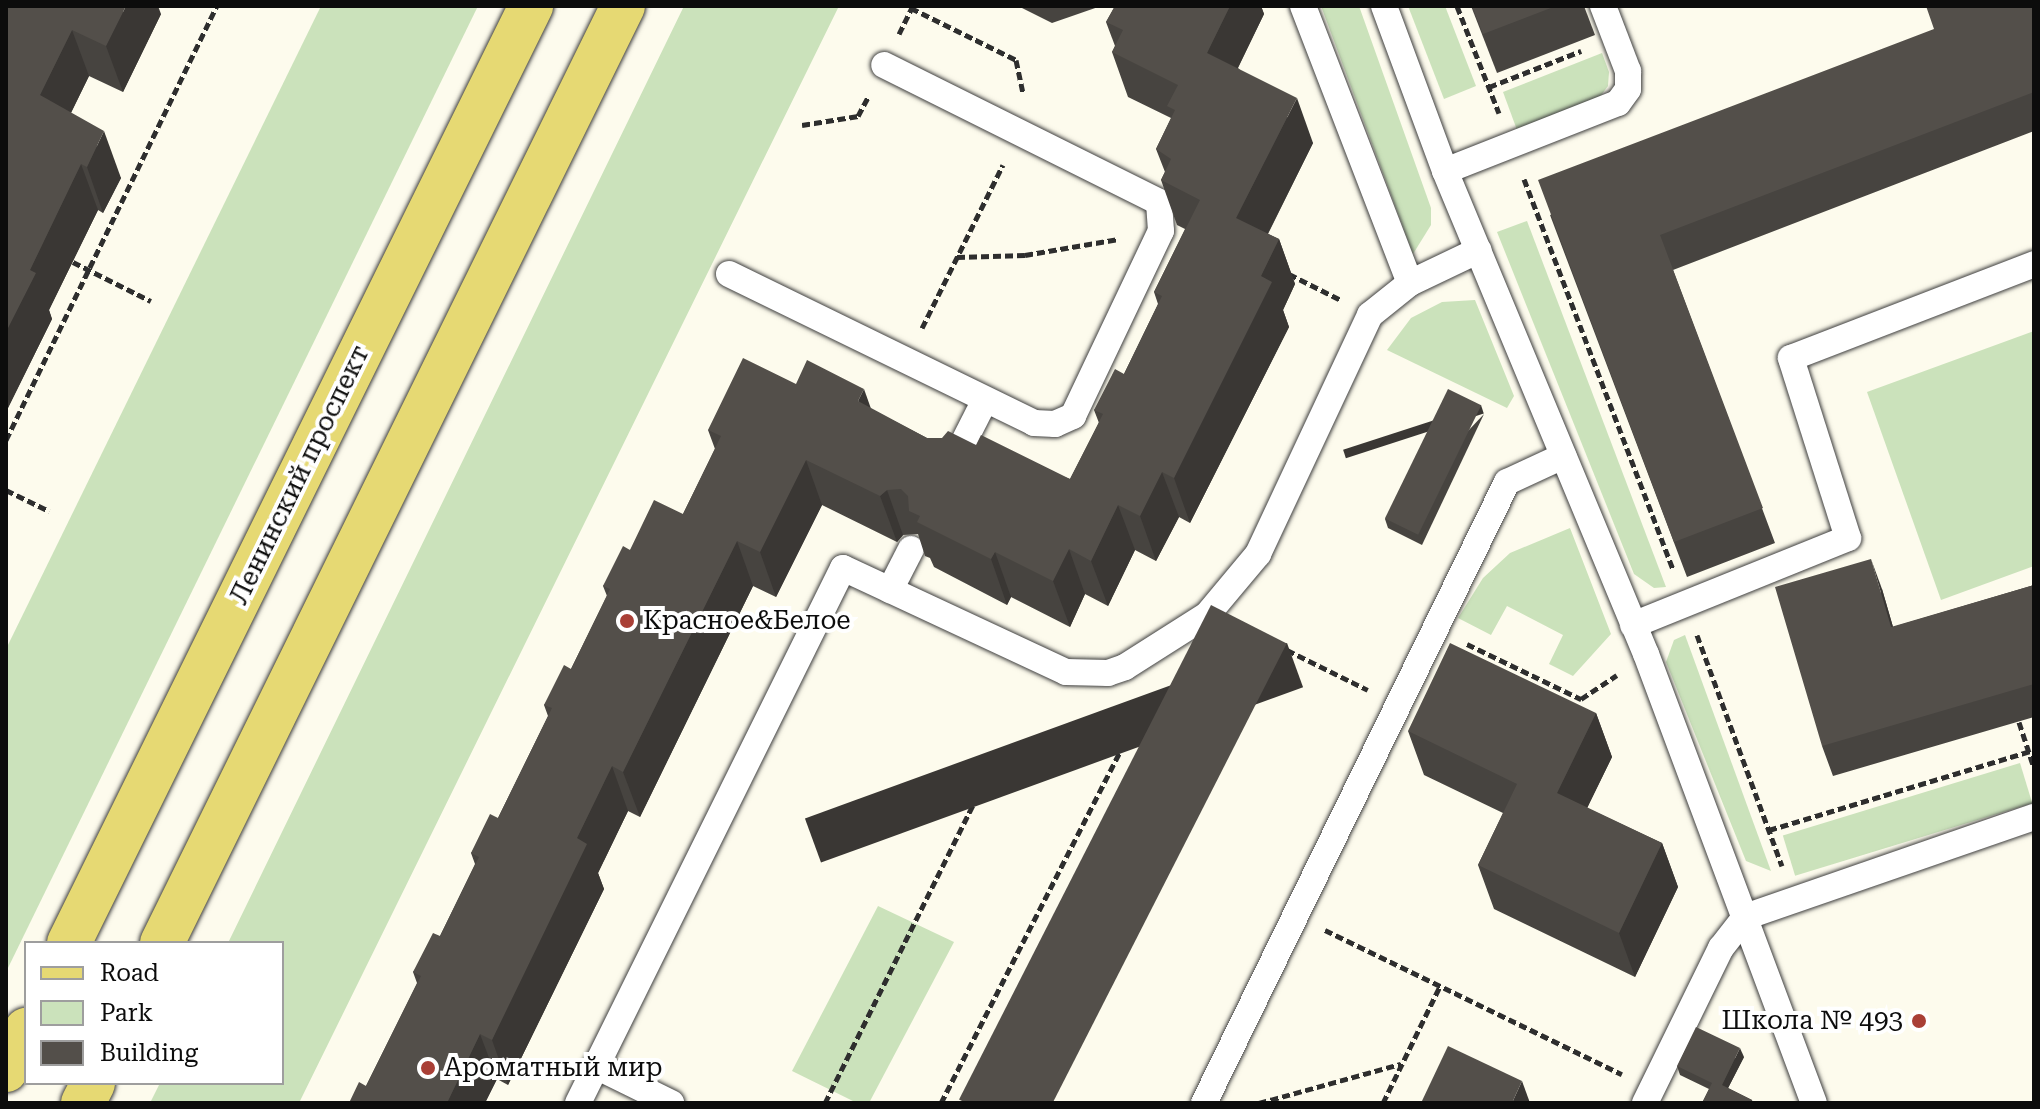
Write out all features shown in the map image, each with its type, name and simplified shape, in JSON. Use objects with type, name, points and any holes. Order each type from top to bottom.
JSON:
[{"type":"main road","name":"Ленинский проспект","points":[[70,941],[531,6]]},
{"type":"main road","points":[[163,941],[623,6]]},
{"type":"main road","points":[[6,1070],[24,1034]]},
{"type":"main road","points":[[83,1103],[92,1085]]},
{"type":"lane","points":[[1303,6],[1410,283]]},
{"type":"lane","points":[[1384,6],[1445,171],[1633,625],[1813,1103]]},
{"type":"lane","points":[[1445,171],[1618,103],[1628,89],[1628,71],[1603,6]]},
{"type":"lane","points":[[729,274],[1034,423],[1055,424],[1073,416],[1164,216],[1159,202],[884,65]]},
{"type":"lane","points":[[578,1103],[843,568],[1066,672],[1108,673],[1177,638],[1207,615],[1258,554],[1370,315],[1410,283],[1479,250]]},
{"type":"lane","points":[[1633,625],[1848,538],[1791,358],[2034,264]]},
{"type":"lane","points":[[950,469],[985,400]]},
{"type":"lane","points":[[1204,1103],[1396,704],[1507,482],[1563,456]]},
{"type":"lane","points":[[890,590],[911,549]]},
{"type":"lane","points":[[1648,1096],[1721,948],[1745,917],[1793,896],[2034,817]]},
{"type":"lane","points":[[596,1066],[671,1103]]},
{"type":"path","points":[[6,440],[217,6]]},
{"type":"path","points":[[1457,6],[1686,603],[1793,896]]},
{"type":"path","points":[[906,361],[1027,117],[1016,60],[911,8]]},
{"type":"path","points":[[1489,87],[1615,37]]},
{"type":"path","points":[[957,257],[1025,255],[1135,236]]},
{"type":"path","points":[[73,262],[151,301]]},
{"type":"path","points":[[1282,271],[1370,315]]},
{"type":"path","points":[[6,490],[49,511]]},
{"type":"path","points":[[1282,648],[1396,704]]},
{"type":"path","points":[[1479,650],[1581,699]]},
{"type":"path","points":[[941,1103],[1150,693],[1136,699]]},
{"type":"path","points":[[825,1103],[979,793],[1056,732],[1123,704]]},
{"type":"path","points":[[2019,722],[2031,750],[2034,768]]},
{"type":"path","points":[[1769,830],[2031,750]]},
{"type":"path","points":[[1294,915],[1440,986],[1648,1096]]},
{"type":"path","points":[[1383,1103],[1440,986]]},
{"type":"path","points":[[1259,1103],[1401,1064]]},
{"type":"green space","points":[[321,6],[478,6],[6,972],[6,649]]},
{"type":"green space","points":[[684,6],[839,6],[299,1103],[150,1103],[159,1085],[284,1085],[284,941],[229,941]]},
{"type":"green space","points":[[1321,6],[1359,6],[1431,208],[1431,225],[1413,254]]},
{"type":"green space","points":[[1408,6],[1445,6],[1476,86],[1444,99]]},
{"type":"green space","points":[[1602,53],[1609,72],[1608,86],[1599,98],[1517,130],[1503,92]]},
{"type":"green space","points":[[1527,221],[1666,587],[1654,588],[1634,574],[1497,232]]},
{"type":"green space","points":[[1475,300],[1514,396],[1507,408],[1387,350],[1411,318],[1442,302]]},
{"type":"green space","points":[[2034,331],[2034,566],[1941,600],[1867,392]]},
{"type":"green space","points":[[1570,528],[1611,634],[1573,676],[1549,664],[1563,635],[1507,606],[1491,635],[1458,618],[1483,578],[1510,553]]},
{"type":"green space","points":[[1685,635],[1771,871],[1746,861],[1666,662],[1674,640]]},
{"type":"green space","points":[[2020,763],[2032,803],[1795,876],[1783,836]]},
{"type":"green space","points":[[878,906],[954,942],[869,1103],[857,1103],[792,1071]]},
{"type":"building","points":[[6,6],[126,6],[106,46],[72,30],[40,95],[104,131],[87,167],[81,164],[30,270],[36,273],[6,332]]},
{"type":"building","points":[[1115,6],[1230,6],[1207,53],[1297,98],[1236,218],[1279,239],[1261,276],[1272,282],[1174,478],[1162,472],[1140,516],[1118,505],[1091,561],[1069,549],[1053,581],[995,552],[991,559],[917,522],[920,516],[909,511],[908,496],[901,489],[887,490],[880,496],[806,460],[760,552],[737,541],[623,772],[612,766],[577,838],[587,844],[492,1040],[480,1034],[447,1103],[349,1103],[359,1082],[366,1086],[421,976],[413,972],[433,933],[440,936],[479,857],[471,853],[490,814],[498,818],[552,708],[544,705],[564,665],[571,669],[610,589],[603,586],[623,546],[630,550],[654,500],[683,514],[721,436],[708,430],[743,358],[796,384],[807,360],[864,389],[858,401],[927,438],[942,438],[948,431],[976,445],[981,435],[1070,479],[1103,414],[1094,410],[1115,369],[1124,374],[1162,296],[1154,292],[1200,200],[1161,180],[1171,159],[1156,149],[1175,110],[1167,106],[1178,85],[1112,52],[1123,30],[1106,22]]},
{"type":"building","points":[[1472,6],[1556,6],[1483,34]]},
{"type":"building","points":[[1926,6],[2034,6],[2034,92],[1660,235],[1763,508],[1674,542],[1538,180],[1934,29]]},
{"type":"building","points":[[1448,389],[1481,405],[1418,535],[1385,518]]},
{"type":"building","points":[[1871,559],[1891,627],[2034,585],[2034,684],[1822,746],[1775,587]]},
{"type":"building","points":[[1211,605],[1287,644],[1053,1103],[966,1103],[959,1100]]},
{"type":"building","points":[[1450,643],[1596,713],[1557,793],[1662,843],[1619,933],[1478,865],[1517,784],[1408,731]]},
{"type":"building","points":[[1696,1027],[1740,1048],[1722,1085],[1752,1100],[1750,1103],[1702,1103],[1712,1083],[1677,1066]]},
{"type":"building","points":[[1448,1046],[1522,1081],[1512,1103],[1421,1103]]},
{"type":"place","name":"Красное&Белое","points":[[627,621]]},
{"type":"place","name":"Школа № 493","points":[[1919,1021]]},
{"type":"place","name":"Ароматный мир","points":[[428,1068]]}]
